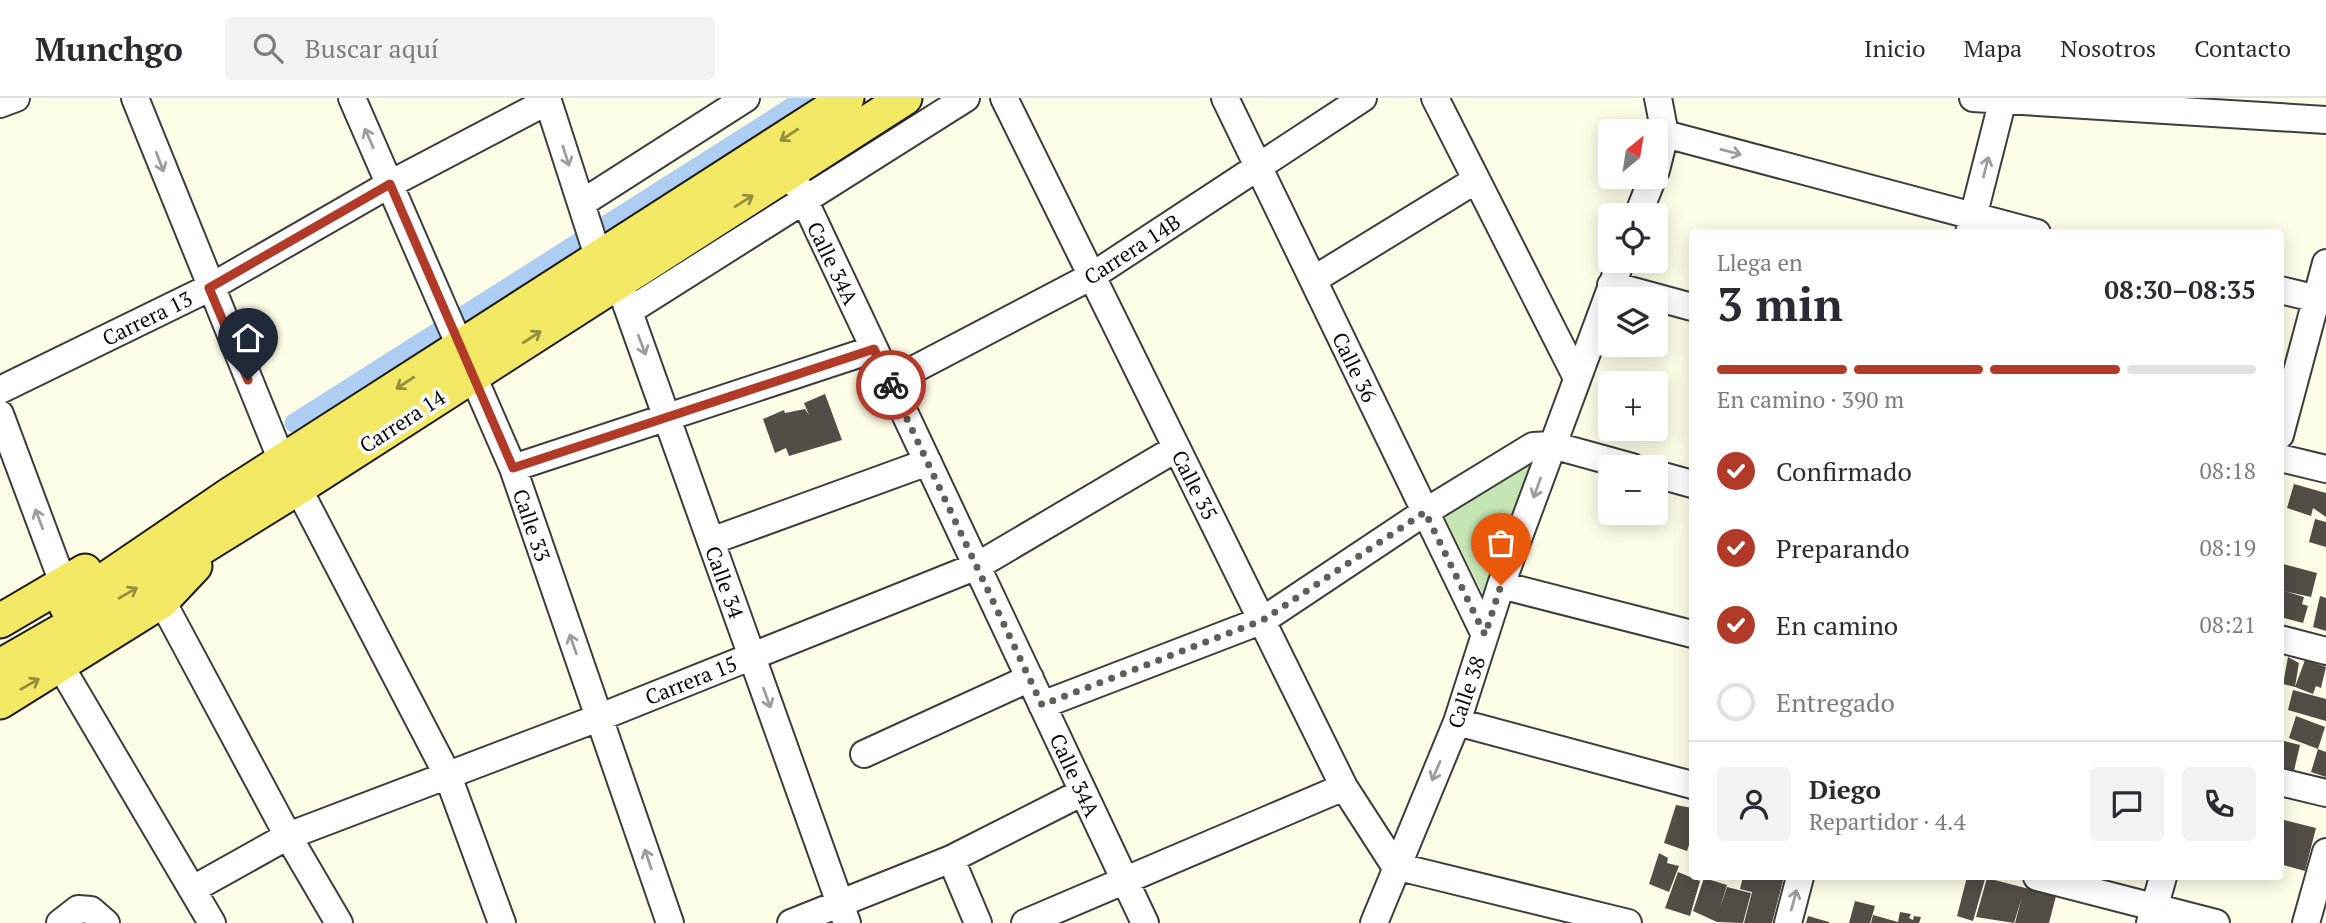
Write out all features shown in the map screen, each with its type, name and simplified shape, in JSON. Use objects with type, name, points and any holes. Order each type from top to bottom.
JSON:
[{"type":"main road","name":"Carrera 14","points":[[0,666],[64,606],[222,536],[290,475],[464,350],[610,273],[847,98]]},
{"type":"main road","name":"Carrera 14","points":[[610,273],[711,241],[797,186],[902,100]]},
{"type":"main road","name":"Carrera 14","points":[[0,644],[64,606],[229,495],[290,475]]},
{"type":"main road","points":[[0,702],[61,667],[162,601],[222,536]]},
{"type":"main road","points":[[0,621],[64,606]]},
{"type":"street","points":[[0,104],[16,98]]},
{"type":"street","points":[[135,98],[209,288],[290,475],[448,776],[502,923]]},
{"type":"street","name":"Calle 33","points":[[352,98],[464,350],[513,468],[670,923]]},
{"type":"street","points":[[583,209],[746,98]]},
{"type":"street","points":[[797,186],[916,129],[966,98]]},
{"type":"street","name":"Calle 35","points":[[1004,98],[1344,788],[1395,866]]},
{"type":"street","name":"Calle 36","points":[[1225,98],[1485,635]]},
{"type":"street","name":"Carrera 14B","points":[[890,382],[1092,276],[1363,98]]},
{"type":"street","points":[[1435,98],[1577,378]]},
{"type":"street","points":[[1658,98],[1662,119]]},
{"type":"street","points":[[1973,98],[2208,106],[2326,120]]},
{"type":"street","name":"Carrera 13","points":[[0,390],[209,288],[390,184],[548,99]]},
{"type":"street","name":"Calle 34","points":[[548,99],[583,209],[668,415],[843,913]]},
{"type":"street","points":[[1971,225],[1987,99]]},
{"type":"street","points":[[902,100],[916,129]]},
{"type":"street","points":[[1668,135],[1971,225],[2004,229]]},
{"type":"street","points":[[1313,280],[1476,180]]},
{"type":"street","name":"Calle 34A","points":[[797,186],[1145,923]]},
{"type":"street","points":[[2284,422],[2321,300],[2326,263]]},
{"type":"street","name":"Calle 38","points":[[1374,923],[1395,866],[1457,722],[1501,585],[1616,273]]},
{"type":"street","points":[[1611,285],[1689,306]]},
{"type":"street","points":[[2284,291],[2321,300]]},
{"type":"street","points":[[513,468],[874,349]]},
{"type":"street","points":[[0,414],[64,606]]},
{"type":"street","points":[[1042,705],[1263,620],[1523,450],[1543,444],[1598,458]]},
{"type":"street","name":"Carrera 15","points":[[193,889],[288,836],[598,718],[978,566],[1177,448]]},
{"type":"street","points":[[2284,458],[2326,469]]},
{"type":"street","points":[[711,541],[928,462]]},
{"type":"street","points":[[1668,477],[1689,483]]},
{"type":"street","points":[[1501,585],[1689,633]]},
{"type":"street","points":[[162,601],[288,836],[339,923]]},
{"type":"street","points":[[2284,640],[2326,651]]},
{"type":"street","points":[[61,667],[212,923]]},
{"type":"street","points":[[864,754],[1030,678]]},
{"type":"street","points":[[1457,722],[1689,784]]},
{"type":"street","points":[[2284,783],[2326,793]]},
{"type":"street","points":[[1026,923],[1124,878],[1344,788]]},
{"type":"street","points":[[791,923],[843,913],[1083,792]]},
{"type":"street","points":[[2306,923],[2326,852]]},
{"type":"street","points":[[951,859],[978,923]]},
{"type":"street","points":[[1395,866],[1628,923]]},
{"type":"street","points":[[1788,923],[1799,880]]},
{"type":"street","points":[[2046,880],[2152,916],[2216,923]]},
{"type":"street","points":[[2152,916],[2161,880]]},
{"type":"street","points":[[60,923],[78,909],[91,910],[106,923]]},
{"type":"green space","points":[[1541,451],[1487,603],[1444,515]]},
{"type":"building","points":[[825,394],[842,440],[789,456],[786,448],[775,453],[763,419],[784,410],[785,413],[805,409],[809,415],[804,403]]},
{"type":"building","points":[[2294,484],[2326,493],[2326,517],[2313,508],[2311,516],[2287,508]]},
{"type":"building","points":[[2315,519],[2326,522],[2326,547],[2309,542]]},
{"type":"building","points":[[2284,564],[2317,573],[2311,597],[2284,591]]},
{"type":"building","points":[[2284,591],[2304,597],[2302,604],[2308,606],[2303,623],[2284,618]]},
{"type":"building","points":[[2320,596],[2326,598],[2326,631],[2313,627]]},
{"type":"building","points":[[2288,657],[2299,663],[2295,687],[2284,684]]},
{"type":"building","points":[[2305,660],[2326,667],[2321,688],[2316,686],[2313,694],[2295,687]]},
{"type":"building","points":[[2293,690],[2326,699],[2326,721],[2288,710]]},
{"type":"building","points":[[2296,716],[2325,727],[2318,749],[2289,738]]},
{"type":"building","points":[[2284,741],[2300,745],[2293,775],[2284,774]]},
{"type":"building","points":[[2318,749],[2326,752],[2326,777],[2311,772]]},
{"type":"building","points":[[1676,805],[1689,807],[1687,851],[1664,843]]},
{"type":"building","points":[[2284,820],[2316,828],[2305,871],[2284,865]]},
{"type":"building","points":[[1659,853],[1668,858],[1667,863],[1679,866],[1669,892],[1649,884]]},
{"type":"building","points":[[1678,872],[1689,876],[1689,880],[1700,881],[1690,916],[1665,908]]},
{"type":"building","points":[[1703,880],[1727,885],[1720,908],[1727,887],[1751,893],[1743,923],[1717,922],[1693,911]]},
{"type":"building","points":[[1742,880],[1783,880],[1772,923],[1744,923],[1752,892],[1740,889]]},
{"type":"building","points":[[1966,880],[1985,880],[1973,921],[1957,916]]},
{"type":"building","points":[[1986,880],[2056,896],[2049,923],[2015,923],[2022,897],[2014,923],[1976,917]]},
{"type":"building","points":[[1855,901],[1875,906],[1870,923],[1849,923]]},
{"type":"building","points":[[1900,912],[1911,914],[1909,918],[1913,920],[1914,916],[1921,917],[1919,923],[1871,923],[1873,915],[1898,922]]},
{"type":"building","points":[[1808,916],[1829,922],[1829,923],[1806,923]]},
{"type":"waterway","points":[[294,423],[806,98]]},
{"type":"way so far","points":[[891,385],[1042,705],[1263,620],[1425,512],[1485,635],[1501,585]]},
{"type":"route","points":[[248,380],[209,288],[390,184],[513,468],[874,349],[891,385]]}]
